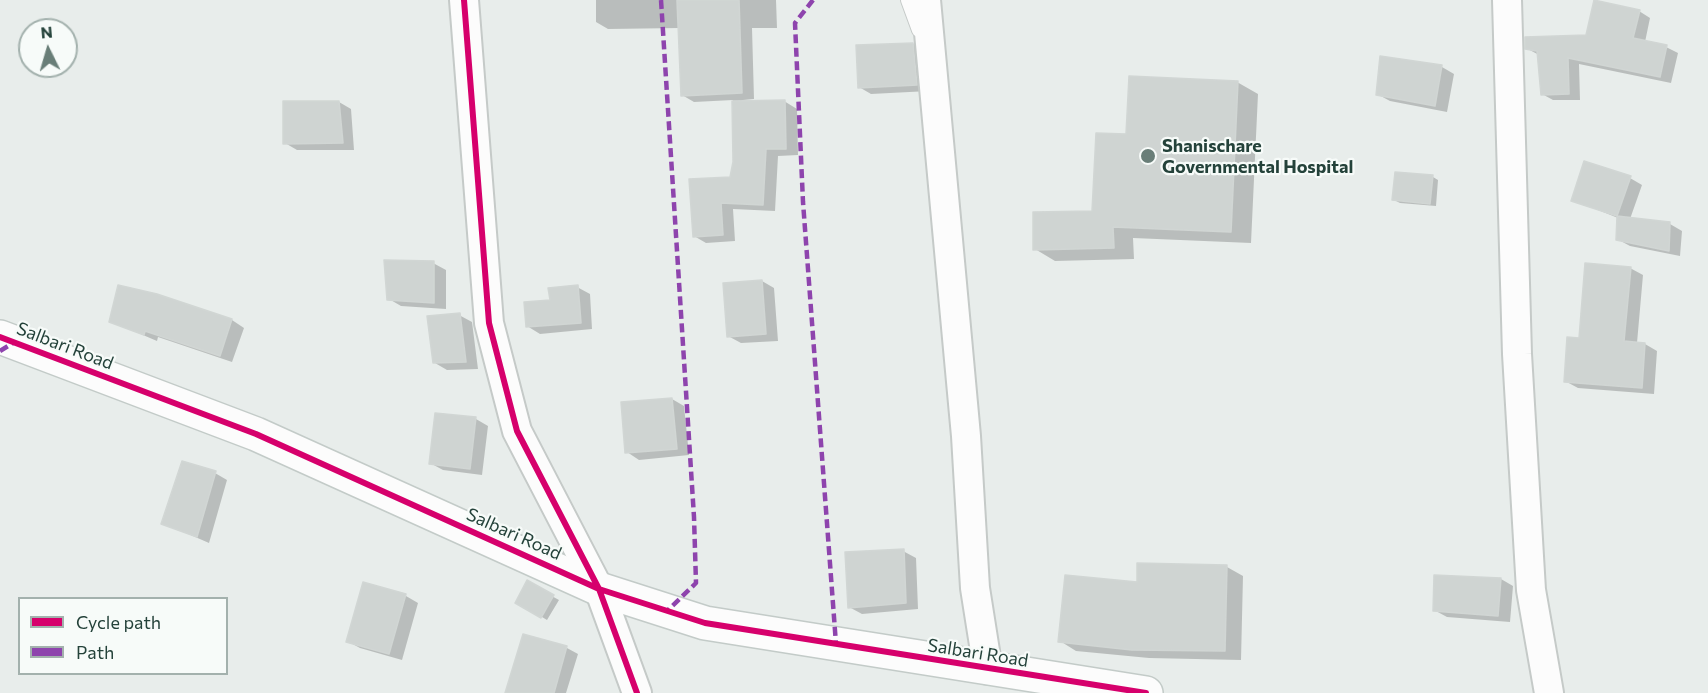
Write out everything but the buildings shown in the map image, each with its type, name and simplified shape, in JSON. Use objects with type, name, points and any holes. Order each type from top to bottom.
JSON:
[{"type":"street","points":[[464,0],[489,323],[518,431],[599,589],[637,693]]},
{"type":"street","points":[[926,0],[966,436],[975,588],[988,670]]},
{"type":"street","points":[[1507,0],[1517,354],[1531,590],[1549,693]]},
{"type":"street","name":"Salbari Road","points":[[0,337],[256,434],[599,589],[705,622],[988,670],[1146,693]]},
{"type":"lane","points":[[908,0],[932,66]]},
{"type":"marked path","points":[[661,0],[694,517],[696,583],[667,611]]},
{"type":"marked path","points":[[813,0],[795,23],[803,202],[836,644]]},
{"type":"marked path","points":[[0,351],[13,343]]},
{"type":"cycle path","points":[[464,0],[489,323],[517,431],[599,589],[637,693]]},
{"type":"cycle path","points":[[0,337],[256,434],[599,589],[705,623],[1146,693]]},
{"type":"place","name":"Shanischare Governmental Hospital","points":[[1148,156]]}]
